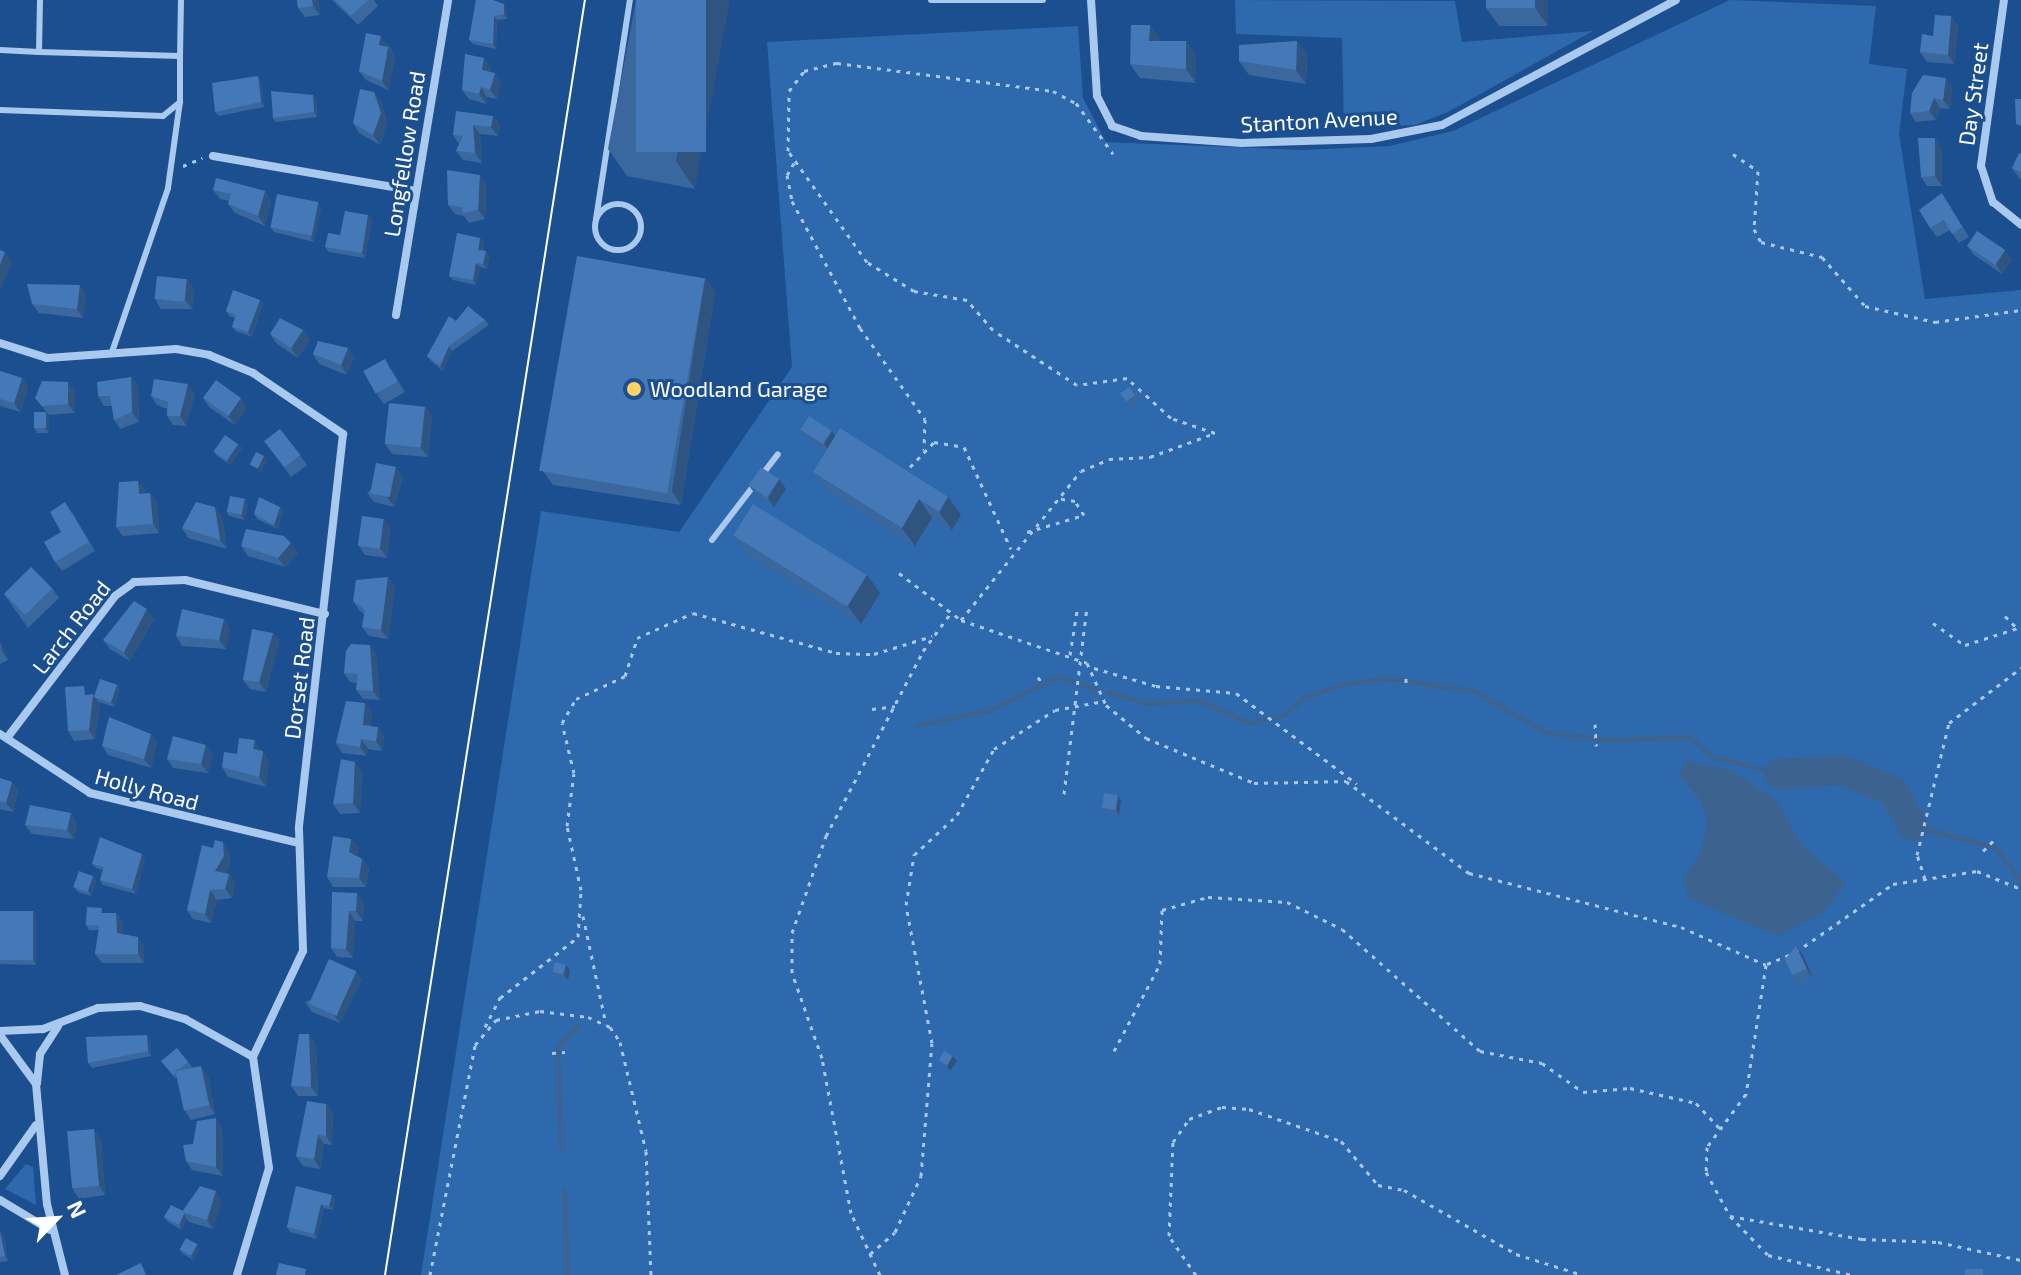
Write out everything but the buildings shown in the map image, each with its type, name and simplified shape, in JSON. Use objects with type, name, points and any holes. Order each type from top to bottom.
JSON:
[{"type":"street","name":"Longfellow Road","points":[[396,315],[445,0]]},
{"type":"street","name":"Stanton Avenue","points":[[1091,0],[1097,96],[1112,126],[1141,136],[1242,143],[1385,138],[1442,125],[1676,0]]},
{"type":"street","name":"Day Street","points":[[2004,0],[1981,166],[1993,202],[2021,225]]},
{"type":"street","points":[[213,156],[416,191]]},
{"type":"street","name":"Dorset Road","points":[[0,343],[47,358],[184,350],[219,358],[343,434],[298,843],[303,951],[253,1057]]},
{"type":"street","name":"Larch Road","points":[[3,736],[115,596],[134,582],[185,580],[325,614]]},
{"type":"street","name":"Holly Road","points":[[3,736],[90,793],[298,843]]},
{"type":"street","points":[[0,1033],[61,1024],[98,1008],[152,1008],[253,1057],[269,1168],[237,1275]]},
{"type":"street","points":[[61,1024],[40,1054],[37,1092],[52,1232],[65,1275]]},
{"type":"street","points":[[0,1033],[25,1061],[37,1092]]},
{"type":"street","points":[[0,1176],[29,1141],[38,1113]]},
{"type":"street","points":[[0,1200],[52,1232]]},
{"type":"lane","points":[[39,52],[40,0]]},
{"type":"lane","points":[[112,352],[170,175],[180,102],[181,0]]},
{"type":"lane","points":[[619,250],[599,239],[596,219],[630,0]]},
{"type":"lane","points":[[931,0],[1043,0]]},
{"type":"lane","points":[[0,50],[180,56]]},
{"type":"lane","points":[[0,110],[163,116],[180,102]]},
{"type":"lane","points":[[596,219],[615,204],[637,213],[640,236],[619,250],[617,264]]},
{"type":"lane","points":[[712,540],[778,454]]},
{"type":"path","points":[[961,620],[1011,551],[1055,498],[1094,463],[1150,457],[1203,440],[1214,430],[1171,418],[1127,378],[1077,385],[993,330],[967,300],[895,281],[855,251],[794,163],[786,141],[789,91],[804,71],[837,63],[1053,91],[1076,103],[1113,154]]},
{"type":"path","points":[[1733,154],[1758,171],[1754,229],[1761,242],[1822,257],[1865,306],[1935,322],[2021,310]]},
{"type":"path","points":[[170,175],[213,156]]},
{"type":"path","points":[[794,163],[787,175],[792,201],[860,328],[925,419],[924,450]]},
{"type":"path","points":[[910,467],[924,450],[954,442],[975,460],[1011,551]]},
{"type":"path","points":[[1027,532],[1084,515],[1075,501],[1055,498]]},
{"type":"path","points":[[899,573],[961,620],[1069,656],[1093,668],[1166,688],[1236,693],[1268,712],[1425,846],[1469,873],[1681,927],[1766,965],[1814,942],[1877,890],[1977,871],[2021,889]]},
{"type":"path","points":[[1064,794],[1087,608]]},
{"type":"path","points":[[1069,656],[1077,611]]},
{"type":"path","points":[[651,1275],[646,1151],[620,1042],[606,1025],[583,916],[567,826],[574,773],[562,723],[576,699],[625,676],[637,638],[693,613],[836,653],[874,654],[919,634],[932,636]]},
{"type":"path","points":[[880,1275],[851,1213],[822,1058],[794,982],[791,946],[811,871],[932,636],[950,614]]},
{"type":"path","points":[[2005,616],[2019,628]]},
{"type":"path","points":[[1933,623],[1965,645],[2019,628]]},
{"type":"path","points":[[1093,668],[1104,701],[1135,733],[1254,783],[1279,788],[1328,778],[1359,787]]},
{"type":"path","points":[[1925,879],[1917,855],[1949,723],[2021,668]]},
{"type":"path","points":[[1038,677],[1043,685]]},
{"type":"path","points":[[1406,678],[1406,687]]},
{"type":"path","points":[[869,1254],[895,1232],[921,1176],[932,1043],[906,905],[914,855],[957,815],[994,749],[1055,710],[1104,701]]},
{"type":"path","points":[[872,709],[895,706]]},
{"type":"path","points":[[1595,724],[1596,746]]},
{"type":"path","points":[[1983,851],[1994,840]]},
{"type":"path","points":[[1114,1051],[1160,964],[1162,910],[1208,897],[1287,902],[1352,937],[1387,976],[1480,1051],[1542,1063],[1583,1092],[1630,1088],[1696,1103],[1720,1129]]},
{"type":"path","points":[[430,1275],[467,1068],[500,998],[572,945],[583,916]]},
{"type":"path","points":[[1766,965],[1746,1094],[1720,1129],[1704,1160],[1730,1216],[1768,1255],[1852,1275]]},
{"type":"path","points":[[485,1027],[540,1011],[606,1025]]},
{"type":"path","points":[[552,1053],[565,1052]]},
{"type":"path","points":[[1196,1275],[1169,1236],[1173,1142],[1189,1119],[1222,1107],[1249,1109],[1341,1141],[1378,1185],[1404,1190],[1516,1254],[1583,1275]]},
{"type":"path","points":[[1730,1216],[1862,1239],[1938,1242],[2021,1260]]},
{"type":"shaded area","points":[[1235,0],[1455,1],[1462,42],[1593,31],[1448,112],[1415,125],[1344,128],[1342,38],[1236,34]]},
{"type":"shaded area","points":[[1730,0],[1876,6],[1869,64],[1907,69],[1899,134],[1925,299],[2021,290],[2021,1275],[421,1275],[541,511],[679,532],[792,367],[767,42],[1078,26],[1083,98],[1106,142],[1303,150],[1389,146],[1453,131]]},
{"type":"shaded area","points":[[1686,760],[1730,770],[1775,798],[1802,846],[1846,882],[1824,913],[1778,936],[1689,899],[1683,879],[1701,852],[1707,823],[1701,801],[1679,775]]},
{"type":"shaded area","points":[[26,1164],[33,1167],[36,1205],[5,1189]]},
{"type":"waterway","points":[[918,725],[990,710],[1058,676],[1097,690]]},
{"type":"waterway","points":[[1108,692],[1147,703],[1199,700],[1249,723],[1283,715],[1305,697],[1343,684],[1389,678],[1474,691],[1545,732],[1608,740],[1690,737],[1711,756],[1779,774]]},
{"type":"waterway","points":[[1779,774],[1842,770],[1893,791],[1913,826]]},
{"type":"waterway","points":[[1913,826],[1994,847],[2021,880]]},
{"type":"waterway","points":[[561,1147],[557,1048],[578,1025]]},
{"type":"waterway","points":[[564,1191],[567,1275]]},
{"type":"tram line","points":[[385,1275],[585,0]]},
{"type":"place","name":"Woodland Garage","points":[[634,389]]}]
